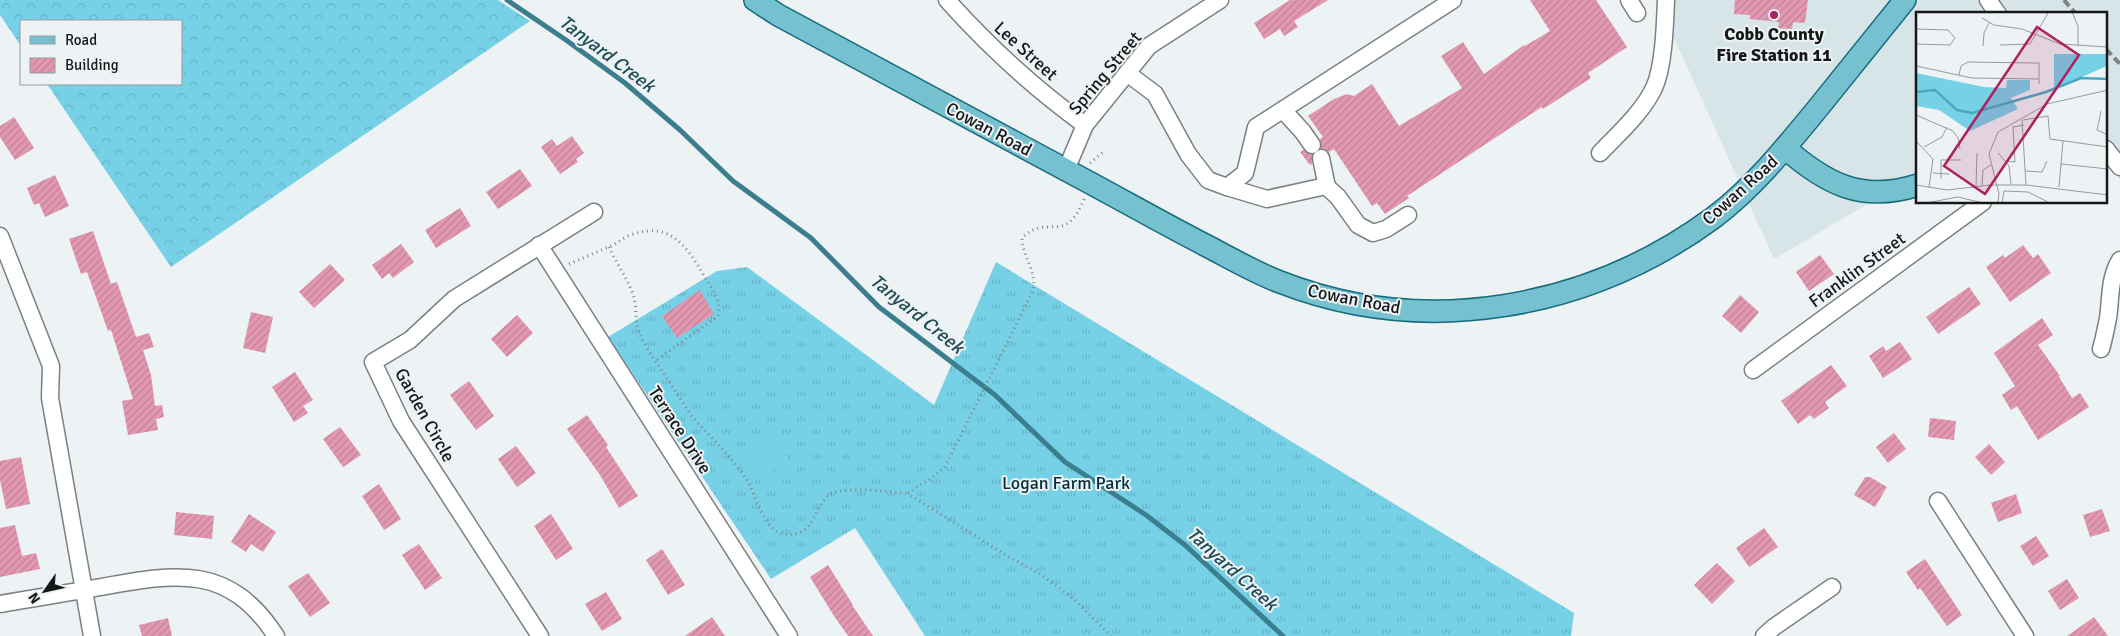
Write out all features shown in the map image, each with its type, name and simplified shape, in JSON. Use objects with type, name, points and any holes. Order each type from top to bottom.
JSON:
[{"type":"main road","name":"Cowan Road","points":[[755,0],[778,15],[1073,174],[1232,259],[1280,282],[1330,298],[1382,307],[1430,311],[1480,309],[1515,305],[1551,297],[1592,284],[1649,259],[1716,215],[1751,184],[1785,148],[1905,0]]},
{"type":"main road","points":[[1785,148],[1812,171],[1833,182],[1855,190],[1885,192],[1916,185]]},
{"type":"street","name":"Lee Street","points":[[947,0],[981,38],[1052,101],[1085,125]]},
{"type":"street","name":"Spring Street","points":[[1073,174],[1085,125],[1149,46],[1220,0]]},
{"type":"street","points":[[1227,187],[1245,173],[1256,127],[1454,0]]},
{"type":"street","points":[[1600,153],[1634,116],[1654,87],[1662,56],[1666,0]]},
{"type":"street","points":[[1127,73],[1154,94],[1188,154],[1208,180],[1267,199],[1327,187]]},
{"type":"street","points":[[1283,110],[1304,132],[1316,151],[1327,187],[1358,224],[1372,233],[1386,230],[1408,215]]},
{"type":"street","points":[[2108,153],[2120,167]]},
{"type":"street","name":"Franklin Street","points":[[1753,370],[1980,204]]},
{"type":"street","name":"Garden Circle","points":[[540,636],[401,421],[373,362],[410,340],[454,299],[594,212]]},
{"type":"street","points":[[0,236],[51,366],[50,398],[92,636]]},
{"type":"street","name":"Terrace Drive","points":[[538,246],[790,636]]},
{"type":"street","points":[[2101,349],[2108,317],[2110,288],[2113,275],[2120,260]]},
{"type":"street","points":[[1938,501],[2025,636]]},
{"type":"street","points":[[0,604],[142,579],[174,576],[206,580],[228,588],[249,602],[265,619],[276,636]]},
{"type":"street","points":[[1764,636],[1832,587]]},
{"type":"path","points":[[908,494],[945,467],[1026,306],[1035,280],[1022,248],[1022,238],[1029,231],[1041,226],[1068,225],[1075,219],[1086,194],[1076,189],[1073,174],[1104,151]]},
{"type":"path","points":[[556,273],[575,262],[638,233],[649,231],[662,232],[674,237],[692,255],[714,290],[720,308],[718,316],[656,361]]},
{"type":"path","points":[[609,247],[633,293],[636,306],[636,327],[656,361],[694,419],[731,458],[749,483],[759,507],[778,533],[786,535],[803,531],[810,525],[824,500],[832,493],[861,490],[895,491],[908,494],[1004,554],[1040,574],[1075,600],[1112,636]]},
{"type":"shaded area","points":[[1657,0],[2120,0],[2120,180],[2108,165],[2108,12],[1916,12],[1916,176],[1774,259]]},
{"type":"green space","points":[[0,0],[498,0],[530,21],[171,267],[48,85],[182,85],[182,20],[20,20],[20,45],[0,15]]},
{"type":"green space","name":"Logan Farm Park","points":[[996,262],[1574,613],[1571,636],[925,636],[855,528],[771,579],[608,337],[717,271],[747,267],[934,405]]},
{"type":"green space","points":[[770,430],[789,460],[752,483],[733,453]]},
{"type":"building","points":[[1290,0],[1328,0],[1294,21],[1298,27],[1284,36],[1280,29],[1264,39],[1254,23]]},
{"type":"building","points":[[1530,0],[1596,0],[1627,47],[1588,73],[1591,78],[1543,109],[1542,107],[1407,196],[1409,198],[1385,214],[1377,203],[1372,206],[1334,149],[1329,152],[1321,148],[1320,139],[1323,137],[1308,116],[1334,99],[1347,94],[1354,96],[1372,84],[1399,126],[1462,88],[1441,56],[1463,42],[1484,74],[1524,45],[1550,31]]},
{"type":"building","name":"Cobb County Fire Station 11","points":[[1735,0],[1808,0],[1805,23],[1793,22],[1792,29],[1778,28],[1779,22],[1750,19],[1750,15],[1734,14]]},
{"type":"building","points":[[14,117],[34,148],[15,160],[0,137],[0,126]]},
{"type":"building","points":[[572,136],[584,153],[576,159],[578,162],[560,174],[541,147],[552,139],[557,146]]},
{"type":"building","points":[[1303,150],[1312,155],[1312,164],[1310,165],[1300,152]]},
{"type":"building","points":[[520,169],[532,186],[498,209],[486,192]]},
{"type":"building","points":[[55,175],[69,206],[45,217],[39,203],[34,205],[27,188]]},
{"type":"building","points":[[460,208],[471,226],[436,248],[425,230]]},
{"type":"building","points":[[93,231],[111,284],[117,282],[136,337],[149,333],[154,347],[143,350],[151,375],[155,406],[162,405],[164,417],[156,419],[158,430],[128,435],[122,401],[133,399],[111,330],[108,331],[87,272],[81,274],[69,239]]},
{"type":"building","points":[[401,244],[414,262],[393,278],[389,273],[382,279],[372,265]]},
{"type":"building","points":[[2023,245],[2033,258],[2038,254],[2051,273],[2010,302],[1986,267],[2003,255],[2005,258]]},
{"type":"building","points":[[1820,255],[1834,274],[1809,291],[1796,272]]},
{"type":"building","points":[[330,264],[345,280],[314,308],[299,292]]},
{"type":"building","points":[[1969,287],[1981,304],[1938,334],[1926,317]]},
{"type":"building","points":[[700,290],[714,314],[677,338],[662,316]]},
{"type":"building","points":[[1740,295],[1759,312],[1741,333],[1722,316]]},
{"type":"building","points":[[251,312],[273,317],[265,353],[243,348]]},
{"type":"building","points":[[517,315],[533,333],[507,357],[491,339]]},
{"type":"building","points":[[2042,318],[2053,335],[2038,345],[2060,376],[2072,398],[2080,393],[2089,407],[2038,440],[2017,406],[2011,410],[2002,395],[2015,386],[1994,353]]},
{"type":"building","points":[[1900,342],[1912,359],[1883,378],[1869,356],[1883,346],[1886,351]]},
{"type":"building","points":[[1831,365],[1847,386],[1825,402],[1829,408],[1814,419],[1810,415],[1798,424],[1781,401]]},
{"type":"building","points":[[295,372],[313,400],[303,406],[308,413],[294,422],[272,387]]},
{"type":"building","points":[[469,381],[494,416],[476,430],[450,395]]},
{"type":"building","points":[[587,415],[608,445],[606,447],[638,496],[619,508],[600,475],[567,429]]},
{"type":"building","points":[[1930,418],[1956,421],[1954,440],[1928,437]]},
{"type":"building","points":[[340,427],[361,455],[343,467],[323,439]]},
{"type":"building","points":[[1894,433],[1906,449],[1888,463],[1876,447]]},
{"type":"building","points":[[1989,444],[2005,462],[1991,475],[1975,457]]},
{"type":"building","points":[[516,446],[536,473],[517,487],[498,459]]},
{"type":"building","points":[[21,457],[30,504],[6,509],[0,480],[0,461]]},
{"type":"building","points":[[1865,477],[1870,477],[1887,487],[1875,507],[1854,495]]},
{"type":"building","points":[[379,484],[401,519],[384,530],[362,496]]},
{"type":"building","points":[[2016,494],[2022,513],[1998,522],[1991,503]]},
{"type":"building","points":[[2102,509],[2110,531],[2090,537],[2083,515]]},
{"type":"building","points":[[176,512],[214,516],[212,539],[174,535]]},
{"type":"building","points":[[249,514],[276,532],[263,552],[251,544],[246,552],[231,542]]},
{"type":"building","points":[[551,514],[573,549],[556,560],[534,526]]},
{"type":"building","points":[[15,525],[22,556],[36,553],[40,569],[0,577],[0,528]]},
{"type":"building","points":[[1764,528],[1778,547],[1749,567],[1736,548]]},
{"type":"building","points":[[2036,536],[2049,556],[2033,566],[2020,546]]},
{"type":"building","points":[[419,544],[442,578],[425,590],[402,555]]},
{"type":"building","points":[[662,549],[685,585],[668,595],[646,560]]},
{"type":"building","points":[[1925,559],[1962,615],[1947,626],[1906,572]]},
{"type":"building","points":[[1717,563],[1735,581],[1712,604],[1694,585]]},
{"type":"building","points":[[828,565],[873,636],[848,636],[834,616],[810,577]]},
{"type":"building","points":[[308,573],[330,603],[310,617],[288,586]]},
{"type":"building","points":[[2067,579],[2079,598],[2060,610],[2048,591]]},
{"type":"building","points":[[606,592],[622,619],[602,631],[585,604]]},
{"type":"building","points":[[712,617],[725,636],[685,636]]},
{"type":"building","points":[[2094,617],[2108,636],[2067,636],[2087,622]]},
{"type":"building","points":[[168,618],[172,636],[142,636],[139,625]]},
{"type":"waterway","name":"Tanyard Creek","points":[[507,0],[625,83],[680,130],[733,181],[811,238],[879,307],[995,395],[1065,462],[1146,515],[1185,545],[1283,636]]},
{"type":"railway","points":[[2064,0],[2074,12]]},
{"type":"railway","points":[[2108,51],[2120,64]]},
{"type":"place","name":"Cobb County Fire Station 11","points":[[1774,15]]}]
